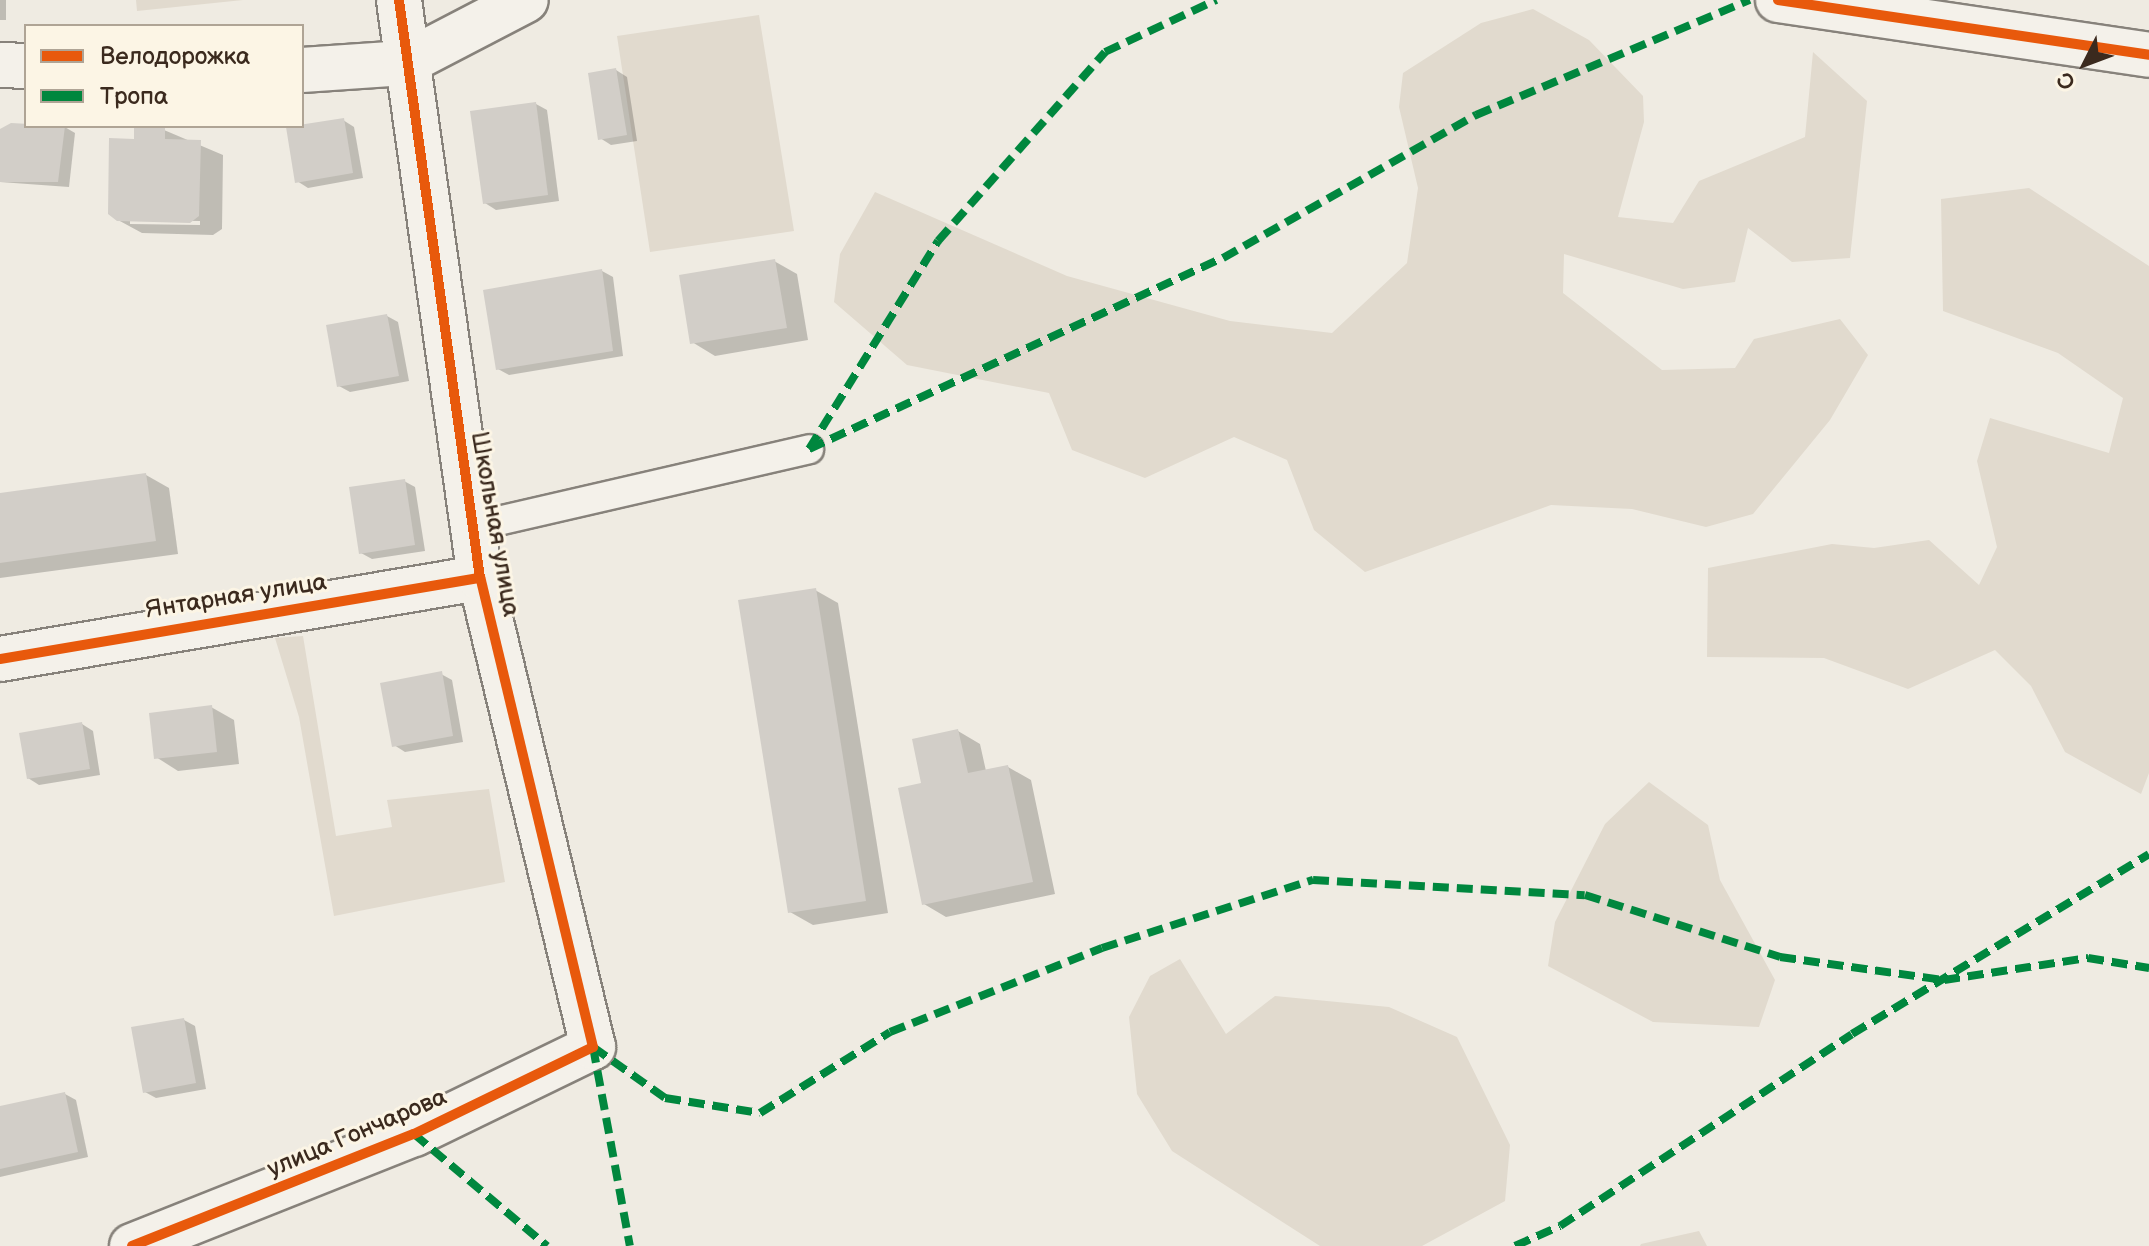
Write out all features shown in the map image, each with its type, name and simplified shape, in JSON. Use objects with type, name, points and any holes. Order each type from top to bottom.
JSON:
[{"type":"street","name":"Школьная улица","points":[[399,0],[405,63],[480,578],[593,1047]]},
{"type":"street","points":[[304,70],[405,63],[526,0]]},
{"type":"street","points":[[1778,0],[2149,55]]},
{"type":"street","points":[[0,65],[24,66]]},
{"type":"street","name":"Янтарная улица","points":[[0,659],[480,578]]},
{"type":"street","name":"улица Гончарова","points":[[132,1246],[414,1134],[593,1047]]},
{"type":"lane","points":[[472,527],[809,449]]},
{"type":"shaded area","points":[[136,0],[243,0],[137,11]]},
{"type":"shaded area","points":[[1533,9],[1589,40],[1643,96],[1644,122],[1618,217],[1673,223],[1699,181],[1805,137],[1813,52],[1867,101],[1850,258],[1792,262],[1748,228],[1735,282],[1683,289],[1564,254],[1563,293],[1662,370],[1735,368],[1754,339],[1840,319],[1868,355],[1830,420],[1753,514],[1706,527],[1632,509],[1551,505],[1365,572],[1314,530],[1287,460],[1234,437],[1145,478],[1072,450],[1049,393],[907,365],[834,302],[840,254],[875,192],[1067,276],[1230,321],[1332,333],[1407,263],[1418,188],[1399,107],[1403,73],[1481,23]]},
{"type":"shaded area","points":[[759,15],[794,231],[650,252],[617,36]]},
{"type":"shaded area","points":[[2029,188],[2149,266],[2149,773],[2141,794],[2065,752],[2031,686],[1995,650],[1908,689],[1824,658],[1707,657],[1708,568],[1832,544],[1874,548],[1929,540],[1979,585],[1997,547],[1977,461],[1990,418],[2109,453],[2123,398],[2058,353],[1943,311],[1941,199]]},
{"type":"shaded area","points":[[303,636],[336,836],[392,827],[387,800],[489,789],[505,882],[334,916],[299,717],[275,638]]},
{"type":"shaded area","points":[[1649,782],[1708,825],[1720,880],[1775,980],[1759,1027],[1653,1022],[1548,966],[1555,922],[1605,824]]},
{"type":"shaded area","points":[[1180,959],[1226,1034],[1275,996],[1389,1007],[1457,1037],[1510,1145],[1505,1201],[1422,1246],[1320,1246],[1172,1151],[1137,1094],[1129,1017],[1150,976]]},
{"type":"shaded area","points":[[1699,1231],[1707,1246],[1640,1246],[1641,1244]]},
{"type":"building","points":[[616,68],[627,135],[598,140],[588,73]]},
{"type":"building","points":[[536,102],[548,195],[483,204],[470,111]]},
{"type":"building","points":[[344,118],[353,173],[295,183],[286,128],[304,128],[304,124]]},
{"type":"building","points":[[11,123],[24,124],[24,128],[65,128],[58,182],[0,182],[0,129]]},
{"type":"building","points":[[134,128],[165,128],[165,139],[201,140],[199,216],[190,223],[117,221],[108,214],[109,138],[134,139]]},
{"type":"building","points":[[775,259],[787,328],[690,344],[679,275]]},
{"type":"building","points":[[602,269],[613,351],[496,370],[483,290]]},
{"type":"building","points":[[387,314],[399,376],[337,387],[326,325]]},
{"type":"building","points":[[146,473],[156,541],[0,563],[0,493]]},
{"type":"building","points":[[405,479],[415,545],[359,554],[349,487]]},
{"type":"building","points":[[816,588],[866,901],[788,913],[738,600]]},
{"type":"building","points":[[442,671],[453,736],[392,747],[380,683]]},
{"type":"building","points":[[212,705],[217,752],[154,759],[149,713]]},
{"type":"building","points":[[82,722],[90,769],[27,779],[19,733]]},
{"type":"building","points":[[958,729],[968,773],[1008,765],[1033,882],[922,905],[898,788],[921,783],[912,739]]},
{"type":"building","points":[[184,1018],[196,1083],[143,1093],[131,1027]]},
{"type":"building","points":[[65,1092],[78,1152],[0,1169],[0,1106]]},
{"type":"marked path","points":[[809,449],[938,241],[1105,52],[1216,0]]},
{"type":"marked path","points":[[809,449],[1223,258],[1476,115],[1750,0]]},
{"type":"marked path","points":[[1515,1246],[1560,1226],[1852,1034],[2149,854]]},
{"type":"marked path","points":[[593,1047],[665,1098],[760,1113],[890,1032],[1102,948],[1313,880],[1585,895],[1780,957],[1944,980],[2088,958],[2149,968]]},
{"type":"marked path","points":[[593,1047],[630,1246]]},
{"type":"marked path","points":[[414,1134],[547,1246]]},
{"type":"cycle path","points":[[132,1246],[414,1134],[593,1047],[480,578],[399,0]]},
{"type":"cycle path","points":[[1778,0],[2149,55]]},
{"type":"cycle path","points":[[0,659],[480,578]]}]
